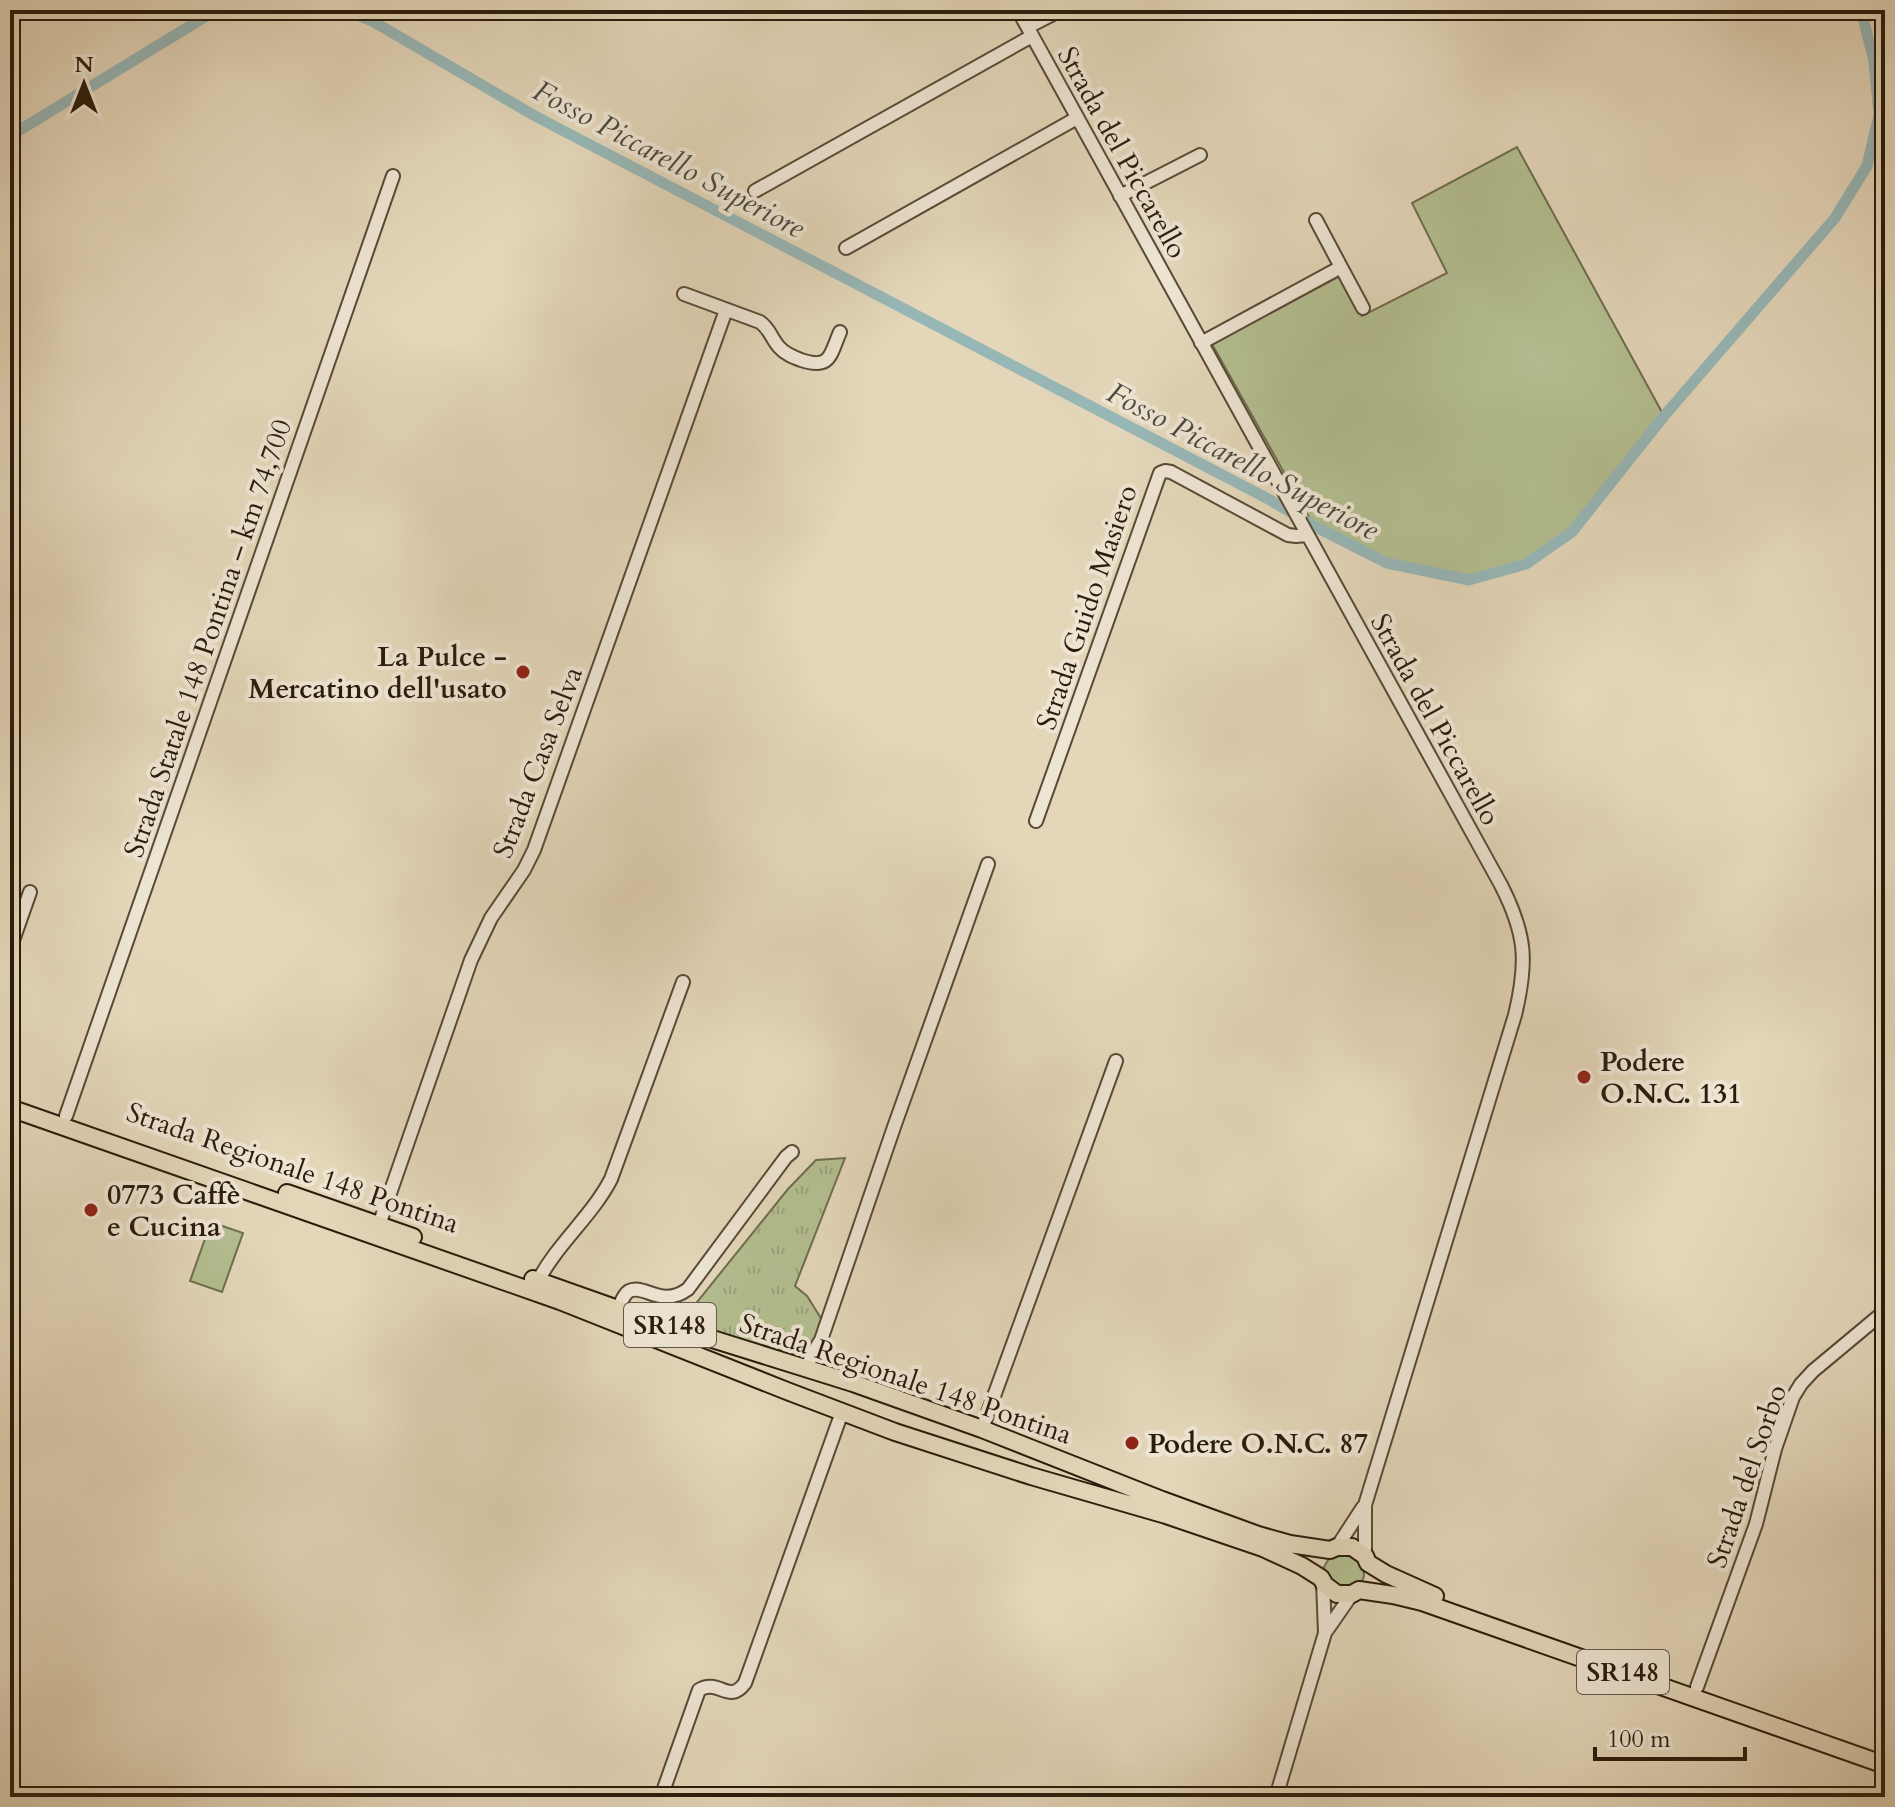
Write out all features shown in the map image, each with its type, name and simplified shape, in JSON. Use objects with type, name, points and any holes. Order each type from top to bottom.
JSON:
[{"type":"main road","name":"Strada Regionale 148 Pontina","points":[[10,1096],[618,1309],[807,1367],[982,1429],[1258,1535],[1290,1544],[1334,1549],[1352,1547],[1393,1578],[1428,1594],[1885,1754]]},
{"type":"main road","name":"Strada Regionale 148 Pontina","points":[[10,1108],[548,1296],[842,1412],[959,1453],[1166,1515],[1263,1548],[1289,1559],[1322,1580],[1337,1594],[1393,1595],[1422,1602],[1885,1765]]},
{"type":"main road","points":[[1322,1580],[1321,1563],[1334,1549]]},
{"type":"main road","points":[[1356,1592],[1368,1578],[1366,1559]]},
{"type":"street","name":"Strada del Piccarello","points":[[1018,10],[1501,885],[1522,936],[1522,984],[1512,1023],[1365,1505],[1366,1559]]},
{"type":"street","points":[[755,191],[1030,32],[1061,10]]},
{"type":"street","points":[[846,248],[1077,118]]},
{"type":"street","points":[[1120,196],[1200,155]]},
{"type":"street","name":"Strada Statale 148 Pontina – km 74,700","points":[[66,1116],[393,176]]},
{"type":"street","points":[[1316,220],[1363,308]]},
{"type":"street","points":[[1201,343],[1341,267]]},
{"type":"street","points":[[684,294],[763,324],[784,353],[815,364],[827,359],[840,332]]},
{"type":"street","name":"Strada Casa Selva","points":[[379,1225],[471,960],[491,918],[534,850],[726,310]]},
{"type":"street","name":"Strada Guido Masiero","points":[[1036,821],[1160,473],[1171,472],[1288,535],[1307,535]]},
{"type":"street","points":[[807,1367],[821,1340],[988,864]]},
{"type":"street","points":[[10,949],[30,892]]},
{"type":"street","points":[[538,1281],[552,1257],[611,1179],[683,982]]},
{"type":"street","points":[[982,1429],[1116,1061]]},
{"type":"street","points":[[618,1309],[630,1291],[670,1297],[688,1289],[792,1152]]},
{"type":"street","name":"Strada del Sorbo","points":[[1697,1687],[1754,1530],[1775,1449],[1793,1397],[1813,1371],[1885,1311]]},
{"type":"street","points":[[661,1797],[699,1690],[710,1686],[735,1693],[745,1683],[842,1412]]},
{"type":"street","name":"Strada del Piccarello","points":[[1334,1549],[1365,1505]]},
{"type":"street","points":[[1276,1797],[1325,1633],[1322,1580]]},
{"type":"street","points":[[1325,1633],[1356,1592]]},
{"type":"green space","points":[[1517,147],[1664,416],[1572,532],[1526,564],[1469,580],[1387,563],[1314,526],[1212,344],[1340,276],[1362,316],[1447,273],[1412,203]]},
{"type":"green space","points":[[845,1158],[795,1286],[807,1296],[824,1323],[808,1359],[681,1322],[788,1189],[816,1160]]},
{"type":"green space","points":[[211,1222],[243,1233],[222,1292],[190,1281]]},
{"type":"green space","points":[[1357,1554],[1364,1572],[1358,1585],[1345,1591],[1324,1575],[1324,1567],[1331,1555]]},
{"type":"waterway","name":"Fosso Piccarello Superiore","points":[[10,136],[203,18],[222,10]]},
{"type":"waterway","name":"Fosso Piccarello Superiore","points":[[345,10],[374,22],[535,116],[1270,500],[1314,526],[1387,563],[1469,580],[1526,564],[1572,532],[1664,416],[1835,218],[1867,166],[1879,115],[1874,61],[1861,10]]},
{"type":"place","name":"La Pulce - Mercatino dell'usato","points":[[523,672]]},
{"type":"place","name":"Podere O.N.C. 131","points":[[1584,1077]]},
{"type":"place","name":"0773 Caffè e Cucina","points":[[91,1210]]},
{"type":"place","name":"Podere O.N.C. 87","points":[[1132,1443]]}]
